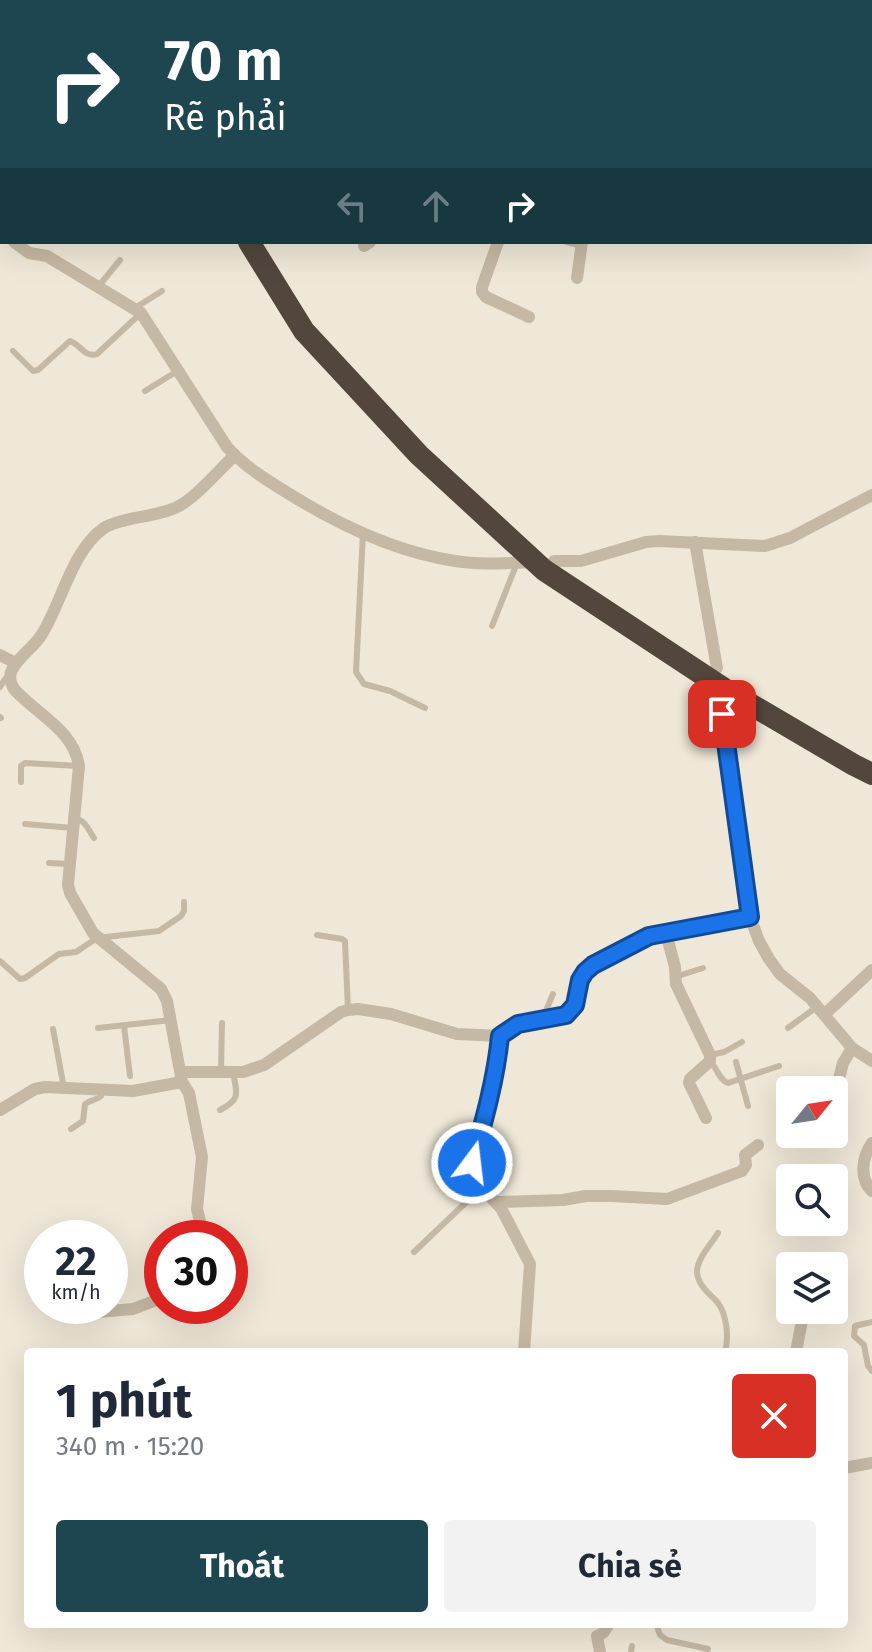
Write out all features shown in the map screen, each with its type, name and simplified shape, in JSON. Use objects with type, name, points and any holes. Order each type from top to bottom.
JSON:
[{"type":"highway","points":[[250,244],[304,331],[419,455],[442,469]]},
{"type":"highway","points":[[265,244],[314,322],[442,469],[544,570],[872,774]]},
{"type":"highway","points":[[717,676],[872,759]]},
{"type":"street","points":[[17,244],[29,253],[47,256],[138,311],[227,447],[262,477],[348,527],[422,555],[503,564],[581,561],[646,542],[765,546],[790,538],[872,495]]},
{"type":"street","points":[[47,256],[52,244]]},
{"type":"street","points":[[497,244],[482,292],[486,297],[529,317]]},
{"type":"street","points":[[577,278],[582,244]]},
{"type":"street","points":[[200,1220],[197,1209],[202,1157],[189,1093],[181,1077],[167,1001],[161,989],[97,938],[70,893],[68,885],[79,766],[77,756],[64,734],[21,697],[10,680],[13,669],[40,637],[81,553],[91,539],[112,524],[143,518],[184,503],[235,455]]},
{"type":"street","points":[[695,542],[750,917],[774,967],[821,1010],[852,1048],[872,1061]]},
{"type":"street","points":[[0,655],[13,669]]},
{"type":"street","points":[[0,1110],[35,1089],[45,1087],[140,1091],[181,1077],[243,1072],[264,1065],[348,1010],[391,1014],[457,1034],[500,1036],[518,1024],[562,1017],[573,1009],[585,972],[649,936],[750,917]]},
{"type":"street","points":[[666,933],[678,989],[710,1058],[689,1083],[706,1118]]},
{"type":"street","points":[[821,1010],[872,970]]},
{"type":"street","points":[[500,1036],[499,1052],[472,1163],[477,1183],[497,1202],[530,1264],[524,1348]]},
{"type":"street","points":[[840,1076],[852,1048]]},
{"type":"street","points":[[872,1143],[866,1152],[863,1176],[867,1188],[872,1191]]},
{"type":"street","points":[[497,1202],[563,1200],[586,1196],[667,1199],[742,1171],[746,1165],[745,1155],[758,1145]]},
{"type":"street","points":[[797,1348],[801,1324]]},
{"type":"street","points":[[848,1467],[872,1463]]},
{"type":"street","points":[[594,1630],[600,1652]]},
{"type":"lane","points":[[98,287],[120,260]]},
{"type":"lane","points":[[13,351],[33,371],[70,341],[86,354],[97,354],[162,291]]},
{"type":"lane","points":[[145,391],[179,370]]},
{"type":"lane","points":[[363,533],[356,672],[364,684],[390,691],[425,708]]},
{"type":"lane","points":[[492,626],[535,562]]},
{"type":"lane","points":[[0,687],[13,669]]},
{"type":"lane","points":[[21,782],[21,766],[25,763],[79,766]]},
{"type":"lane","points":[[25,824],[74,824],[80,819],[94,838]]},
{"type":"lane","points":[[49,863],[70,864]]},
{"type":"lane","points":[[0,961],[20,979],[25,978],[59,954],[76,952],[97,938],[159,931],[181,916],[184,902]]},
{"type":"lane","points":[[317,935],[342,939],[347,945],[348,1010]]},
{"type":"lane","points":[[675,977],[703,968]]},
{"type":"lane","points":[[542,1020],[553,994]]},
{"type":"lane","points":[[788,1028],[821,1010]]},
{"type":"lane","points":[[98,1028],[171,1020]]},
{"type":"lane","points":[[220,1110],[233,1103],[237,1095],[227,1072],[222,1023]]},
{"type":"lane","points":[[124,1026],[130,1076]]},
{"type":"lane","points":[[53,1029],[64,1088]]},
{"type":"lane","points":[[742,1042],[710,1058],[724,1082],[779,1066]]},
{"type":"lane","points":[[736,1062],[748,1106]]},
{"type":"lane","points":[[71,1129],[83,1121],[85,1104],[101,1096],[102,1089]]},
{"type":"lane","points":[[414,1252],[481,1188]]},
{"type":"lane","points":[[718,1233],[699,1263],[697,1272],[706,1291],[723,1313],[726,1348]]},
{"type":"lane","points":[[872,1322],[853,1329],[854,1336],[864,1345],[872,1371]]},
{"type":"lane","points":[[657,1628],[667,1640],[708,1649]]},
{"type":"route","points":[[472,1163],[499,1052],[500,1036],[518,1024],[566,1015],[575,1005],[580,980],[585,972],[649,936],[750,917],[722,714]]}]
